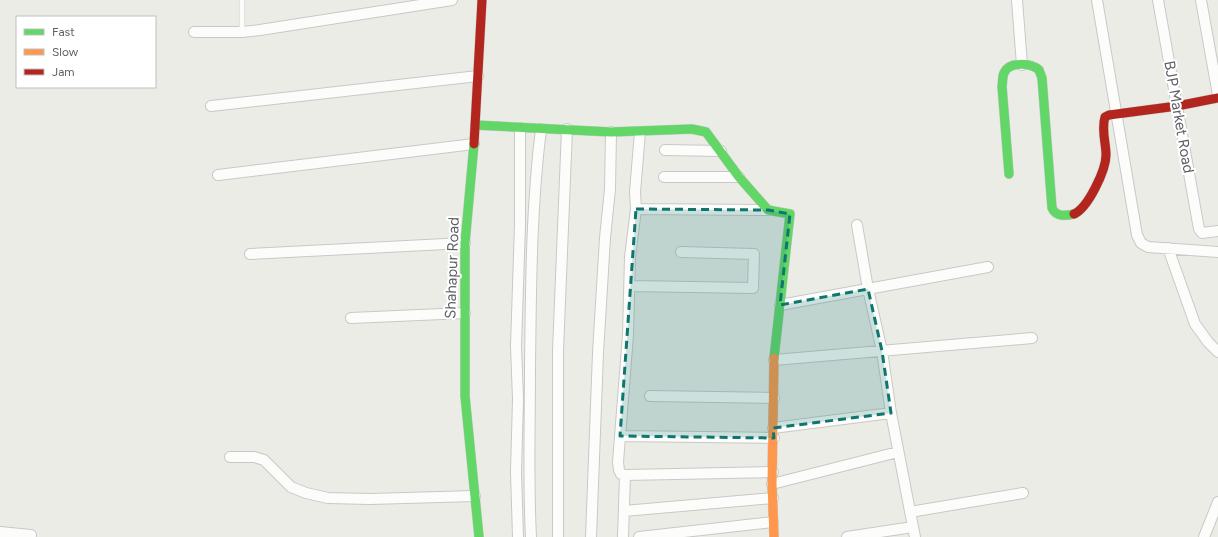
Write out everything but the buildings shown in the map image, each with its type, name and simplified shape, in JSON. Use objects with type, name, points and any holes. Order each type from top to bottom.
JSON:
[{"type":"street","points":[[194,32],[242,32],[452,0]]},
{"type":"street","name":"Shahapur Road","points":[[479,537],[465,396],[465,243],[474,144],[482,0]]},
{"type":"street","points":[[1017,0],[1022,65]]},
{"type":"street","points":[[1097,0],[1137,235],[1142,243],[1148,247],[1218,252]]},
{"type":"street","name":"BJP Market Road","points":[[1158,0],[1199,229],[1202,233],[1218,231]]},
{"type":"street","points":[[1201,0],[1218,95]]},
{"type":"street","points":[[1009,174],[1003,77],[1006,70],[1012,67],[1022,65],[1037,68],[1041,72],[1052,208],[1053,212],[1056,214],[1072,215],[1079,212],[1084,207],[1098,182],[1105,166],[1106,155],[1103,121],[1105,117],[1109,115],[1177,106],[1218,98]]},
{"type":"street","points":[[211,106],[478,76]]},
{"type":"street","points":[[475,125],[610,132],[692,129],[706,132],[739,177],[768,210]]},
{"type":"street","points":[[518,537],[516,472],[518,399],[516,346],[520,225],[520,128]]},
{"type":"street","points":[[531,537],[531,264],[534,201],[541,129]]},
{"type":"street","points":[[558,537],[558,351],[567,129]]},
{"type":"street","points":[[591,537],[598,353],[605,238],[610,189],[610,132]]},
{"type":"street","points":[[640,132],[635,192],[636,209],[630,256],[628,335],[618,462],[619,470],[625,475],[773,472]]},
{"type":"street","points":[[218,175],[474,144]]},
{"type":"street","points":[[665,150],[721,151]]},
{"type":"street","points":[[664,176],[739,177]]},
{"type":"street","points":[[636,209],[768,210],[790,214],[774,360],[772,484],[774,537]]},
{"type":"street","points":[[847,537],[914,532],[891,413],[882,351],[868,289],[857,225]]},
{"type":"street","points":[[250,254],[465,243]]},
{"type":"street","points":[[1168,248],[1195,324],[1208,342],[1218,352]]},
{"type":"street","points":[[630,286],[753,288],[754,254],[681,252]]},
{"type":"street","points":[[780,305],[988,267]]},
{"type":"street","points":[[351,318],[465,313]]},
{"type":"street","points":[[774,360],[1032,338]]},
{"type":"street","points":[[650,396],[774,398]]},
{"type":"street","points":[[620,436],[773,433],[891,413]]},
{"type":"street","points":[[772,484],[898,452]]},
{"type":"street","points":[[230,458],[259,457],[291,486],[306,493],[328,498],[370,499],[475,496]]},
{"type":"street","points":[[623,537],[625,475]]},
{"type":"street","points":[[910,512],[1023,493]]},
{"type":"street","points":[[624,511],[773,498]]},
{"type":"street","points":[[1204,537],[1218,502]]},
{"type":"street","points":[[639,537],[773,522]]},
{"type":"street","points":[[0,532],[31,535]]},
{"type":"lane","points":[[242,0],[242,32]]},
{"type":"highlighted area","points":[[636,209],[768,210],[790,214],[780,305],[868,289],[882,351],[891,413],[773,428],[774,438],[620,436]]},
{"type":"traffic: fast","points":[[1009,174],[1002,86],[1003,76],[1007,69],[1010,66],[1020,64],[1031,66],[1039,70],[1042,78],[1052,208],[1058,214],[1074,214]]},
{"type":"traffic: fast","points":[[475,125],[611,132],[692,129],[706,132],[739,177],[768,210],[790,214],[774,358]]},
{"type":"traffic: fast","points":[[474,144],[465,243],[465,396],[479,537]]},
{"type":"traffic: slow","points":[[774,358],[772,484],[774,537]]},
{"type":"traffic: jam","points":[[474,144],[482,0]]},
{"type":"traffic: jam","points":[[1074,214],[1090,197],[1100,179],[1103,170],[1106,155],[1104,131],[1105,117],[1109,115],[1177,106],[1218,98]]}]
